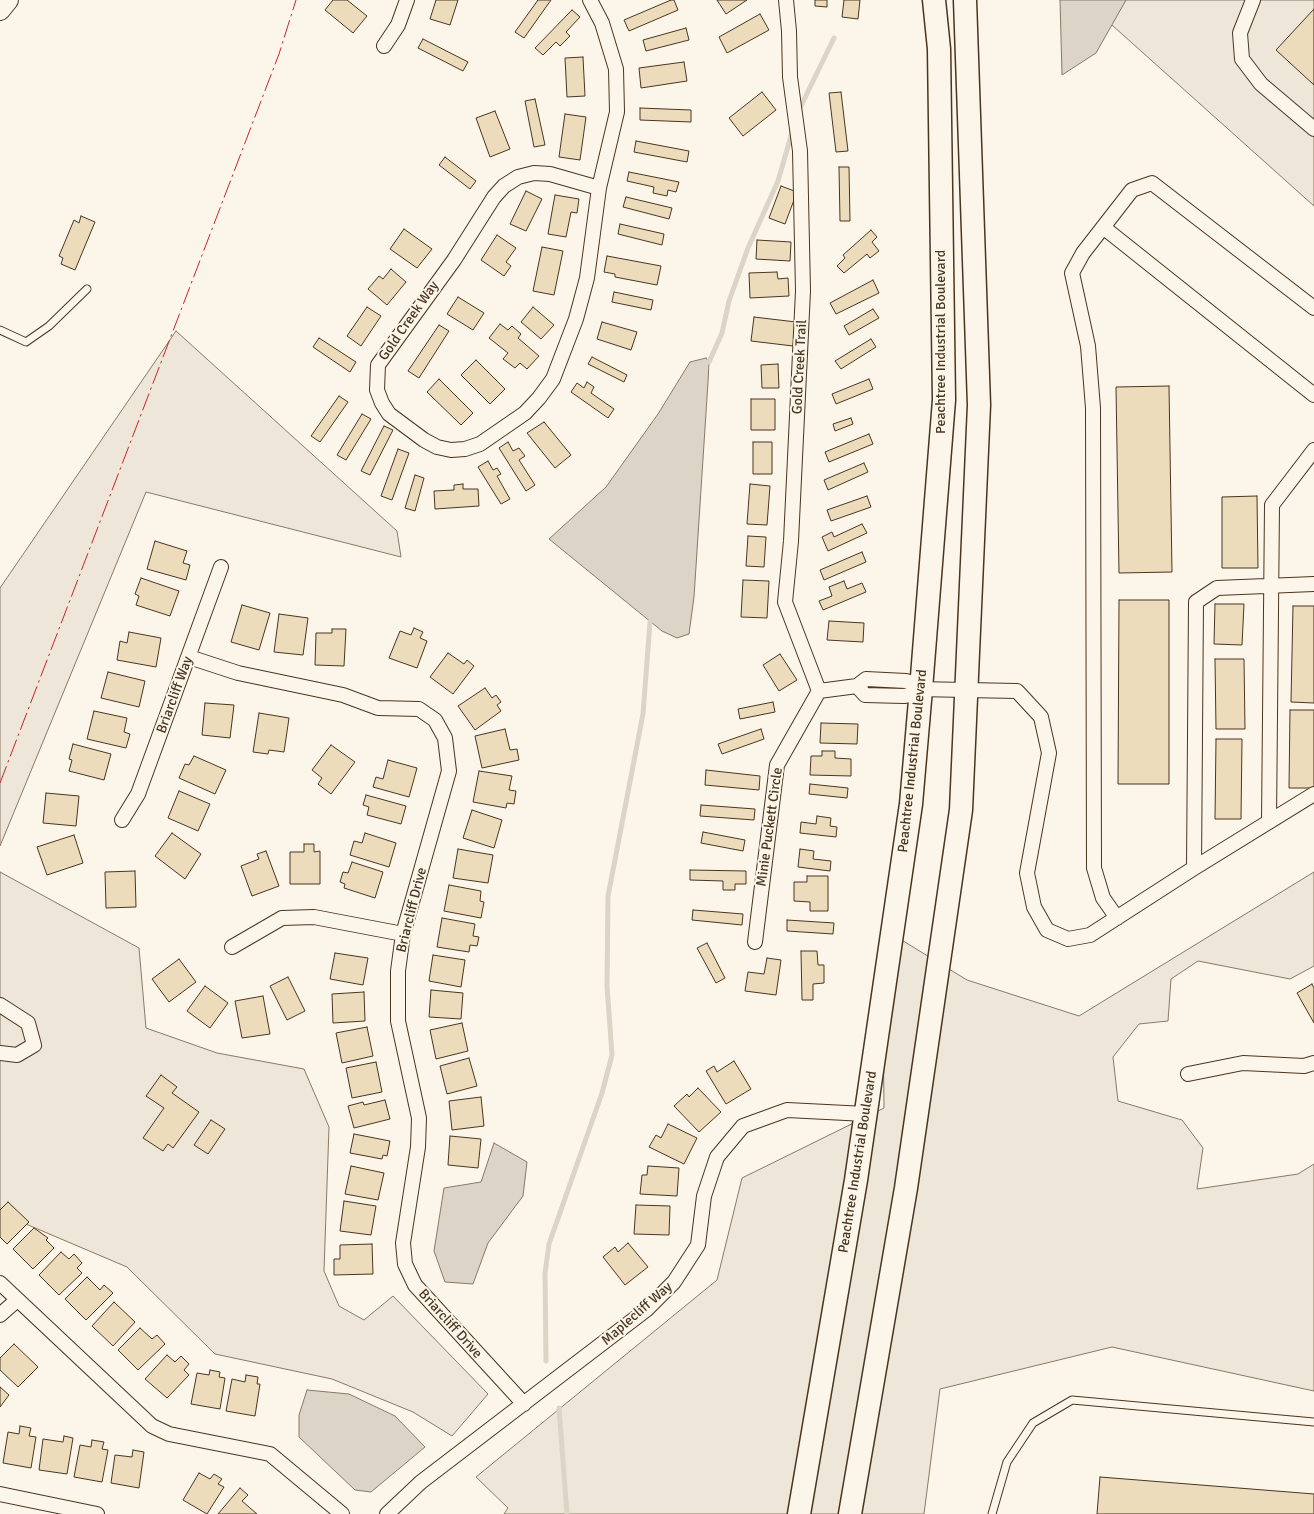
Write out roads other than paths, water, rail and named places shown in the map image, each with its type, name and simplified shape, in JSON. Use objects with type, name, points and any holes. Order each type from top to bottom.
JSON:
[{"type":"main road","name":"Peachtree Industrial Boulevard","points":[[799,1514],[866,1114],[911,804],[918,689],[944,400],[939,49],[934,0]]},
{"type":"main road","points":[[850,1514],[906,1188],[961,810],[979,406],[965,0]]},
{"type":"street","points":[[0,10],[8,0]]},
{"type":"street","points":[[384,46],[398,25],[407,0]]},
{"type":"street","name":"Gold Creek Way","points":[[590,0],[602,23],[616,69],[617,112],[599,188],[587,278],[576,320],[553,379],[540,398],[525,413],[480,444],[465,449],[451,450],[437,447],[424,440],[389,414],[377,390],[378,365],[454,260],[494,197],[504,186],[518,177],[534,173],[550,174],[599,188]]},
{"type":"street","name":"Gold Creek Trail","points":[[786,0],[790,77],[800,151],[803,291],[791,541],[786,602],[819,691]]},
{"type":"street","points":[[1253,0],[1240,33],[1242,59],[1261,84],[1314,129]]},
{"type":"street","points":[[1117,918],[1103,898],[1094,868],[1093,408],[1088,346],[1072,273],[1083,253],[1132,190],[1152,183],[1314,308]]},
{"type":"street","points":[[1103,227],[1314,395]]},
{"type":"street","points":[[1269,822],[1272,505],[1314,450]]},
{"type":"street","name":"Briarcliff Way","points":[[122,820],[138,794],[221,567]]},
{"type":"street","points":[[1194,868],[1196,602],[1218,588],[1314,584]]},
{"type":"street","name":"Briarcliff Drive","points":[[189,657],[238,673],[343,695],[378,708],[419,709],[435,720],[445,738],[449,771],[403,934],[398,971],[398,1021],[419,1118],[418,1147],[403,1243],[405,1264],[415,1285],[524,1404]]},
{"type":"street","points":[[819,691],[857,686],[866,680],[906,681],[918,689],[1017,691],[1041,717],[1049,753],[1027,874],[1034,906],[1048,930],[1068,939],[1090,936],[1194,868],[1314,794]]},
{"type":"street","name":"Minie Puckett Circle","points":[[755,942],[777,765],[819,691]]},
{"type":"street","points":[[232,947],[282,918],[314,917],[403,934]]},
{"type":"street","points":[[0,1005],[28,1023],[34,1045],[16,1056],[0,1053]]},
{"type":"street","points":[[1188,1074],[1243,1063],[1304,1066],[1314,1063]]},
{"type":"street","name":"Maplecliff Way","points":[[387,1514],[421,1482],[646,1310],[674,1282],[698,1245],[704,1196],[718,1157],[742,1126],[787,1110],[866,1114]]},
{"type":"street","points":[[0,1283],[152,1426],[169,1434],[270,1454],[342,1514]]},
{"type":"street","points":[[0,1315],[18,1300]]},
{"type":"street","points":[[0,1494],[97,1514]]},
{"type":"lane","points":[[0,330],[26,342],[49,326],[87,289]]},
{"type":"lane","points":[[992,1514],[1008,1462],[1033,1423],[1072,1400],[1314,1422]]},
{"type":"waterway","points":[[798,112],[834,38]]},
{"type":"waterway","points":[[709,362],[722,333],[729,301],[748,248],[778,181],[793,129]]},
{"type":"waterway","points":[[546,1361],[545,1273],[549,1244],[602,1093],[612,1055],[607,986],[608,896],[643,714],[650,622]]},
{"type":"waterway","points":[[559,1408],[567,1514]]}]
